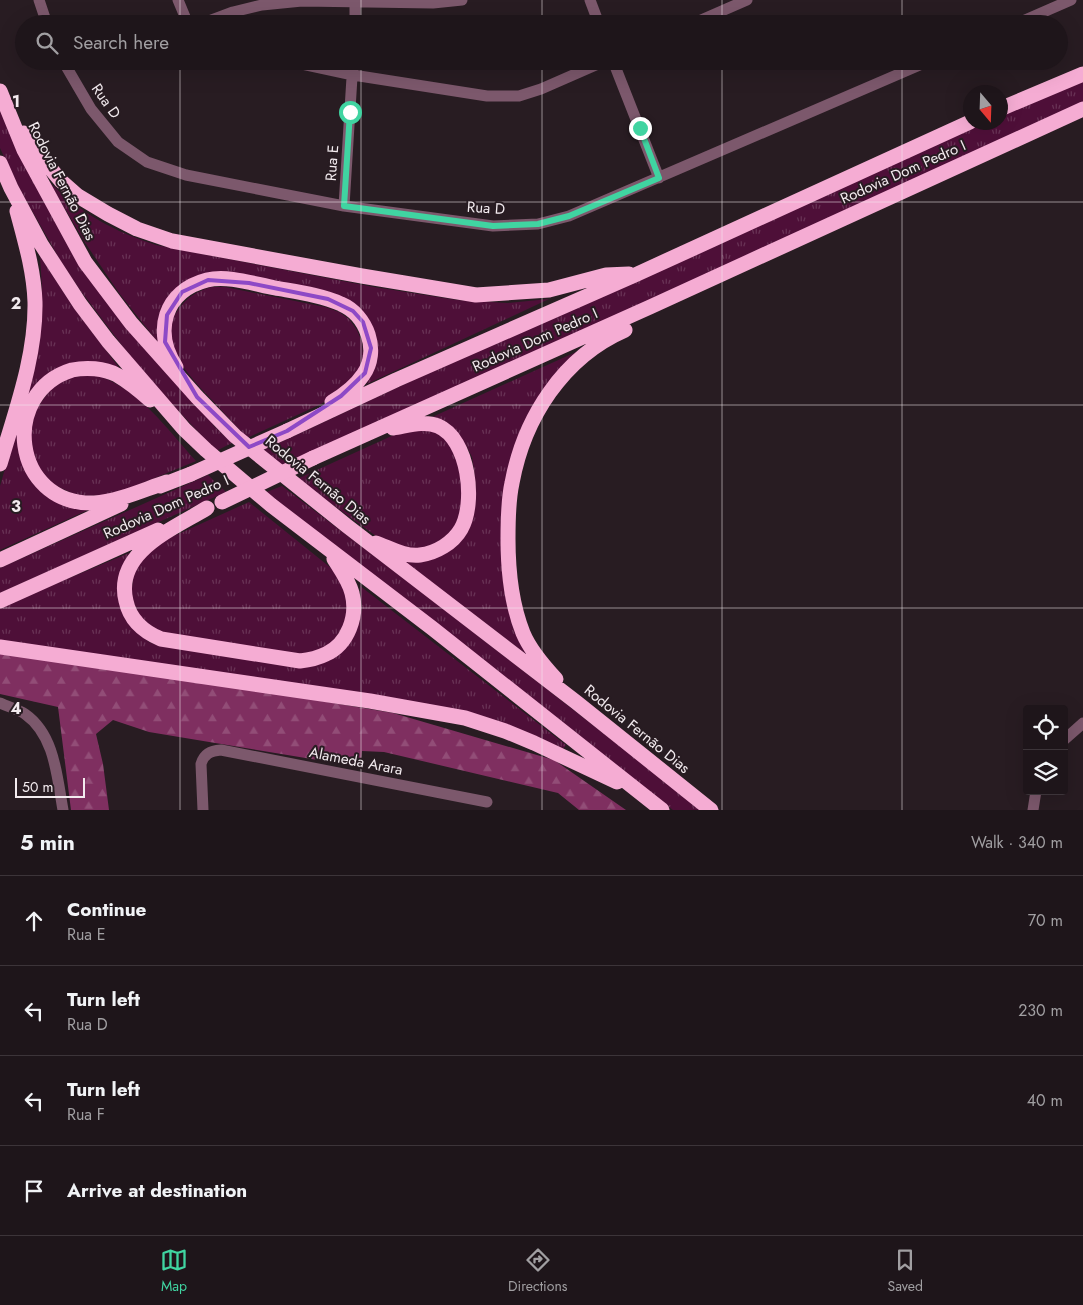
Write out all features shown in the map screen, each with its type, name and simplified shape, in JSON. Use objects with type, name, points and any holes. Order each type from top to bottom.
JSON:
[{"type":"highway","points":[[1008,106],[1083,74]]},
{"type":"highway","points":[[2,96],[35,150],[61,181],[78,196],[108,214],[137,228],[172,241],[380,280],[476,295],[549,290],[606,275],[622,273],[635,275]]},
{"type":"highway","name":"Rodovia Fernão Dias","points":[[2,96],[24,150],[48,198],[85,262],[130,323],[197,397],[236,436],[346,526],[576,702],[711,810]]},
{"type":"highway","name":"Rodovia Dom Pedro I","points":[[0,601],[222,502],[313,458],[650,307],[1083,109]]},
{"type":"highway","name":"Rodovia Dom Pedro I","points":[[0,560],[167,482],[191,474],[396,380],[635,275],[963,125]]},
{"type":"highway","points":[[0,163],[41,244],[80,304],[108,341],[184,429]]},
{"type":"highway","points":[[0,464],[26,374],[35,303],[30,262],[11,188]]},
{"type":"highway","points":[[197,397],[174,363],[165,342],[163,329],[166,315],[182,292],[208,280],[221,279],[328,299],[343,304],[363,322],[368,336],[370,362],[356,385],[292,428]]},
{"type":"highway","points":[[576,702],[533,651],[524,634],[513,601],[508,553],[508,523],[512,484],[517,459],[535,414],[563,375],[579,358],[597,344],[639,320],[650,307]]},
{"type":"highway","points":[[167,482],[95,503],[78,502],[64,498],[42,485],[27,462],[22,438],[23,423],[31,403],[42,386],[64,373],[78,369],[104,370],[123,379],[264,499],[432,628],[662,810]]},
{"type":"highway","points":[[346,526],[374,542],[404,554],[420,555],[437,550],[451,541],[462,528],[467,511],[468,480],[466,467],[456,441],[447,431],[424,423],[371,432]]},
{"type":"highway","points":[[208,508],[149,545],[131,563],[127,572],[124,593],[130,614],[137,624],[148,633],[161,639],[300,661],[328,654],[336,648],[351,626],[354,605],[349,583],[327,549]]},
{"type":"highway","points":[[0,647],[360,700],[465,718],[534,743],[644,796]]},
{"type":"street","points":[[39,0],[44,15]]},
{"type":"street","points":[[178,0],[184,15]]},
{"type":"street","points":[[225,15],[262,5],[302,1],[433,3],[462,0]]},
{"type":"street","points":[[590,0],[596,15]]},
{"type":"street","points":[[713,15],[747,0]]},
{"type":"street","points":[[1037,15],[1071,0]]},
{"type":"street","points":[[355,15],[356,2]]},
{"type":"street","name":"Rua D","points":[[68,70],[91,109],[118,142],[147,162],[186,176],[344,206],[493,226],[538,224],[569,216],[909,70]]},
{"type":"street","points":[[330,70],[487,96],[519,96],[541,89],[584,70]]},
{"type":"street","name":"Rua E","points":[[344,206],[353,70]]},
{"type":"street","points":[[617,70],[659,178]]},
{"type":"street","points":[[0,703],[24,713],[45,735],[52,754],[63,810]]},
{"type":"street","points":[[1068,736],[1083,723]]},
{"type":"street","name":"Alameda Arara","points":[[203,810],[200,764],[207,753],[220,750],[486,802]]},
{"type":"street","points":[[1033,810],[1035,795]]},
{"type":"highlighted area","points":[[208,280],[249,283],[328,299],[353,311],[363,322],[371,348],[365,373],[341,396],[287,431],[249,447],[197,397],[165,342],[167,315],[182,292]]},
{"type":"green space","points":[[1083,81],[1083,105],[280,468],[262,451],[548,317],[968,130],[1008,130],[1008,112]]},
{"type":"green space","points":[[0,110],[50,209],[197,397],[214,426],[232,443],[216,451],[130,356],[80,290],[60,260],[18,186],[0,148]]},
{"type":"green space","points":[[49,182],[74,203],[99,220],[126,234],[156,245],[374,287],[457,300],[507,303],[549,299],[367,384],[373,367],[375,351],[344,298],[189,282],[160,345],[119,293],[86,244]]},
{"type":"green space","points":[[40,256],[72,305],[120,369],[98,365],[35,388],[26,469],[88,510],[0,550],[0,486],[9,455],[41,311]]},
{"type":"green space","points":[[212,287],[225,287],[325,307],[339,312],[349,319],[357,330],[362,342],[362,366],[344,389],[321,404],[247,438],[186,371],[173,347],[170,335],[172,322],[185,301],[202,290]]},
{"type":"green space","points":[[585,348],[535,406],[504,535],[531,658],[399,558],[441,555],[476,491],[472,457],[467,447],[460,437],[430,418]]},
{"type":"green space","points":[[95,375],[125,389],[138,399],[163,423],[196,461],[110,495],[78,496],[48,482],[32,458],[30,418],[55,383],[68,377]]},
{"type":"green space","points":[[411,430],[436,430],[454,445],[464,489],[458,521],[451,532],[431,547],[406,551],[376,536],[297,479],[396,434]]},
{"type":"green space","points":[[208,475],[226,492],[0,593],[0,568]]},
{"type":"green space","points":[[282,486],[702,810],[673,810],[264,493]]},
{"type":"green space","points":[[249,502],[336,572],[347,596],[348,620],[328,648],[302,656],[163,634],[141,619],[131,596],[134,570],[141,558],[165,540]]},
{"type":"green space","points":[[129,553],[122,570],[139,634],[149,642],[160,646],[294,665],[353,637],[359,623],[362,608],[360,586],[566,745],[563,749],[507,727],[0,643],[0,607]]},
{"type":"green space","points":[[0,653],[87,662],[393,713],[554,760],[626,810],[579,810],[558,793],[384,752],[362,751],[360,767],[149,732],[113,720],[96,734],[103,764],[109,810],[71,810],[58,707],[0,694]]},
{"type":"route","points":[[350,112],[344,206],[493,226],[538,224],[569,216],[659,178],[640,128]]}]
